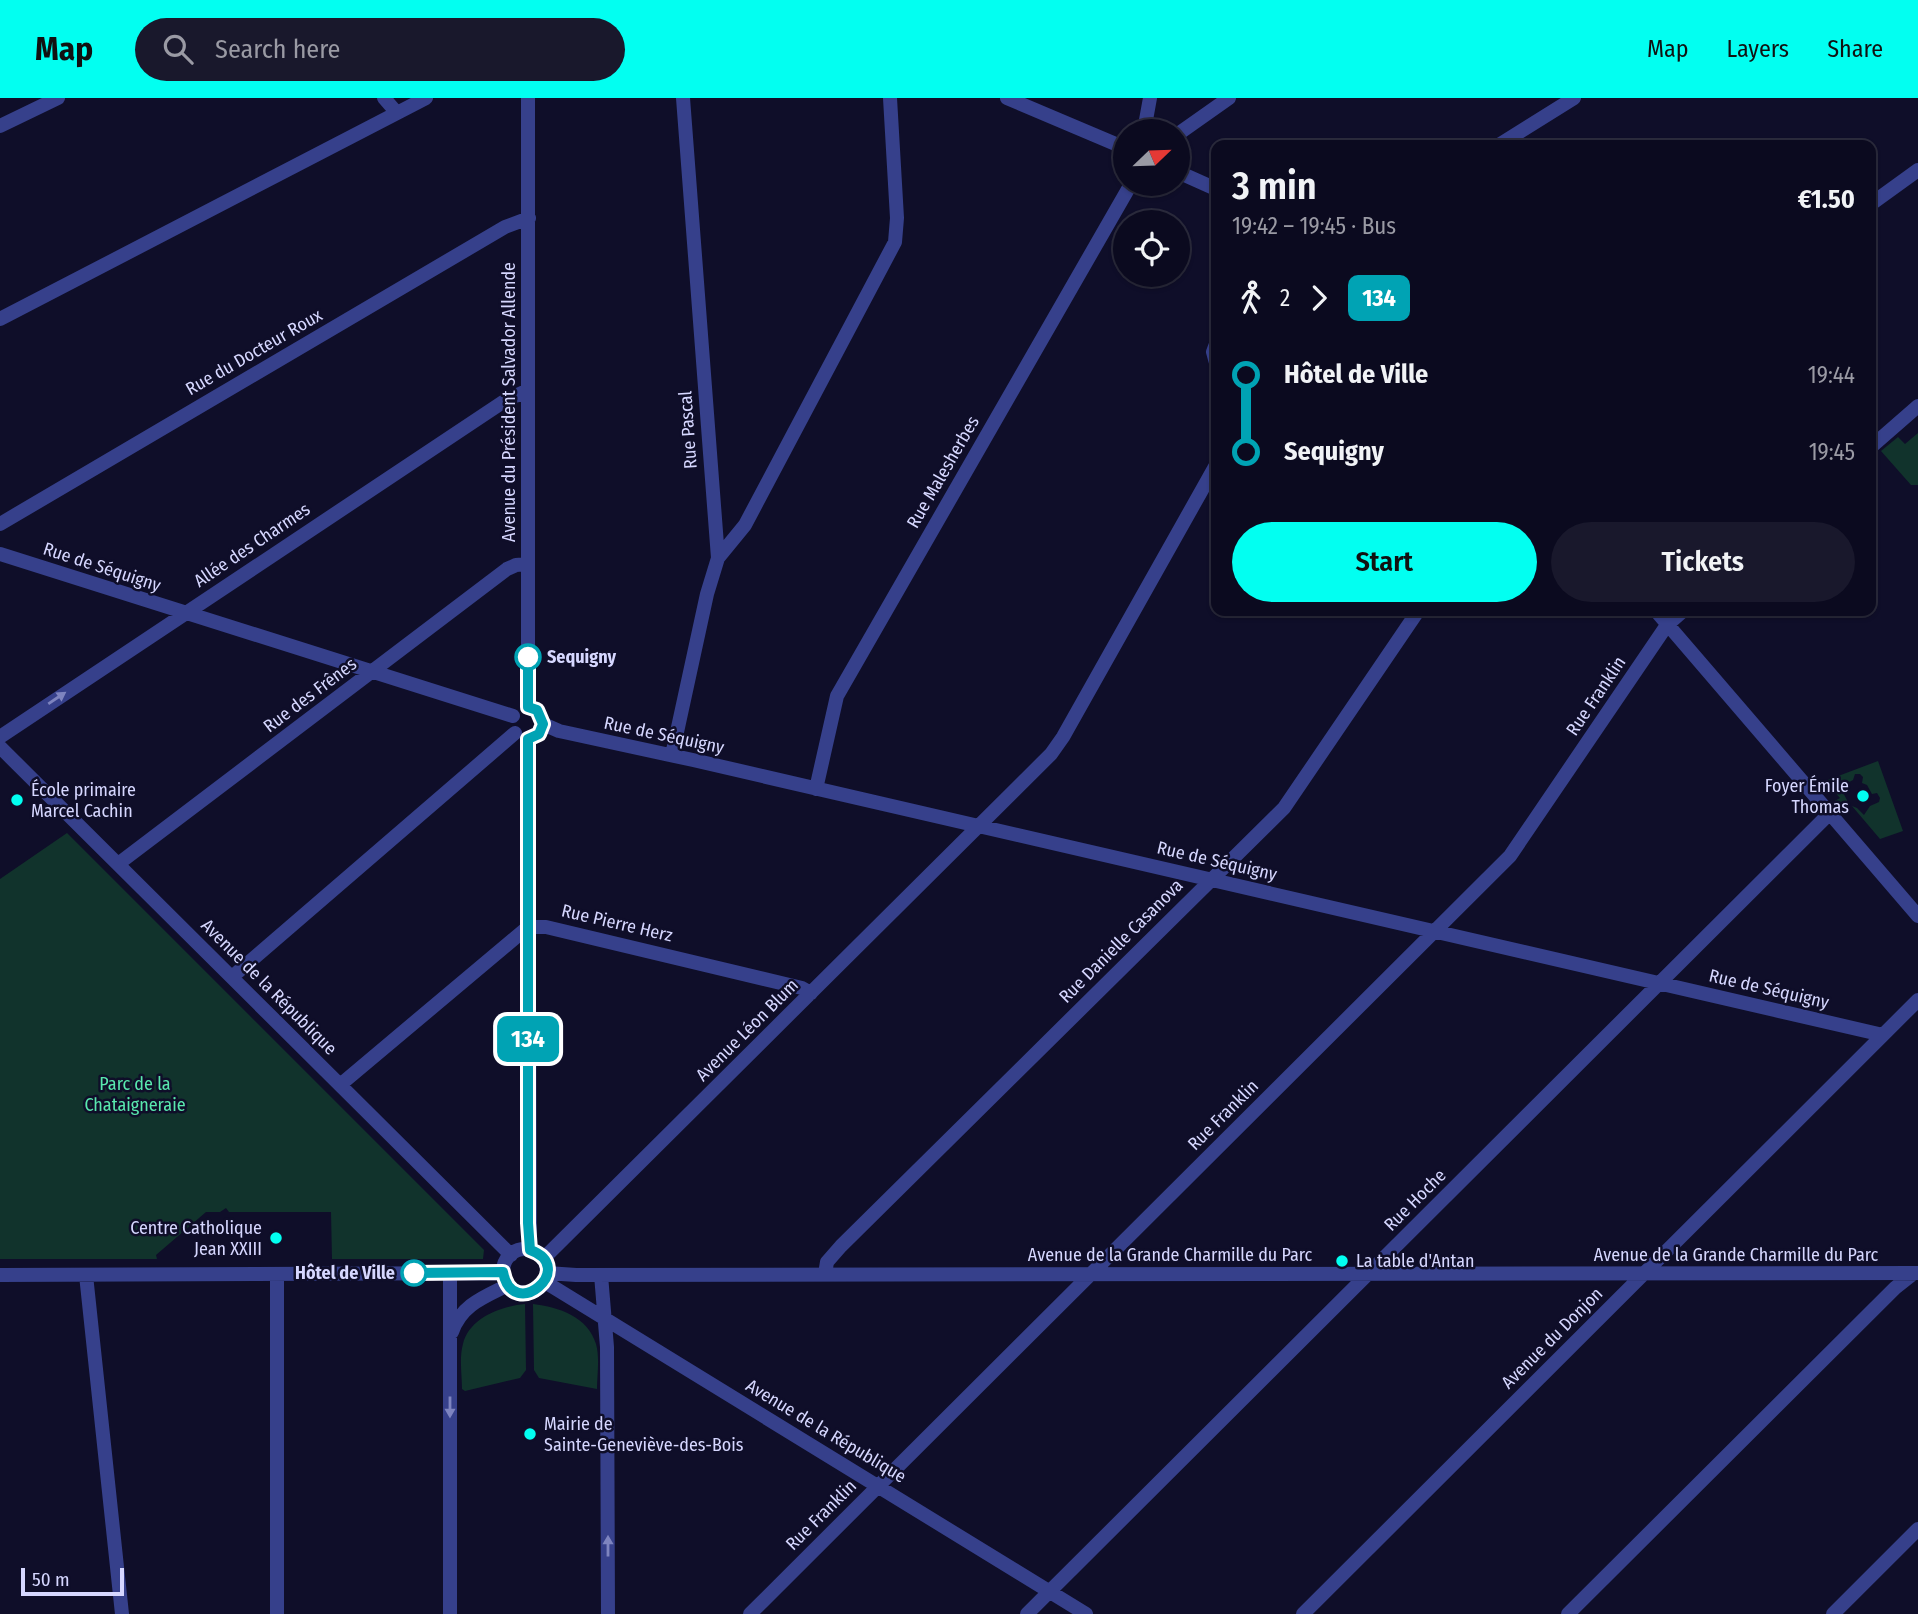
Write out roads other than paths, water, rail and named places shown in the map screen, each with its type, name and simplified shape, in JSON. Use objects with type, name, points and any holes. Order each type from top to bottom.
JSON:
[{"type":"street","points":[[0,126],[58,98]]},
{"type":"street","points":[[384,98],[397,113]]},
{"type":"street","points":[[0,319],[426,98]]},
{"type":"street","name":"Avenue du Président Salvador Allende","points":[[528,98],[528,707]]},
{"type":"street","name":"Rue Pascal","points":[[672,755],[718,558],[683,98]]},
{"type":"street","points":[[718,558],[745,525],[895,242],[897,218],[890,98]]},
{"type":"street","points":[[1007,98],[1113,143]]},
{"type":"street","points":[[1146,119],[1150,98]]},
{"type":"street","points":[[1190,126],[1229,98]]},
{"type":"street","points":[[1507,140],[1574,98]]},
{"type":"street","points":[[1876,200],[1918,170]]},
{"type":"street","points":[[1190,177],[1211,187]]},
{"type":"street","name":"Rue Malesherbes","points":[[816,789],[837,696],[1124,196]]},
{"type":"street","name":"Rue du Docteur Roux","points":[[0,524],[505,226],[529,219]]},
{"type":"street","name":"Allée des Charmes","points":[[0,737],[503,402],[528,390]]},
{"type":"street","points":[[1876,443],[1918,406]]},
{"type":"street","name":"Avenue Léon Blum","points":[[545,1271],[564,1240],[1051,754],[1211,474]]},
{"type":"street","name":"Rue de Séquigny","points":[[0,554],[513,716]]},
{"type":"street","name":"Rue des Frênes","points":[[118,864],[507,569],[528,564]]},
{"type":"street","name":"Rue Danielle Casanova","points":[[825,1274],[827,1262],[841,1246],[1290,801],[1415,616]]},
{"type":"street","points":[[1660,616],[1918,916]]},
{"type":"street","name":"Rue Franklin","points":[[750,1614],[1520,845],[1667,625],[1677,616]]},
{"type":"street","points":[[232,977],[522,736],[539,734],[543,724],[537,710],[528,707],[519,709],[511,722],[522,736],[528,927],[530,1250],[545,1271],[540,1288],[527,1294],[513,1290],[505,1279],[504,1266],[511,1255],[523,1249],[530,1250]]},
{"type":"street","name":"Rue de Séquigny","points":[[543,724],[559,732],[672,755],[1883,1035]]},
{"type":"street","name":"Avenue de la République","points":[[0,747],[511,1255]]},
{"type":"street","name":"Rue Hoche","points":[[1027,1614],[1830,813]]},
{"type":"street","points":[[340,1085],[528,927]]},
{"type":"street","name":"Rue Pierre Herz","points":[[528,927],[546,927],[655,952],[802,988],[811,993]]},
{"type":"street","name":"Avenue du Donjon","points":[[1303,1614],[1918,1000]]},
{"type":"street","name":"Avenue de la République","points":[[545,1271],[605,1320],[1086,1614]]},
{"type":"street","name":"Avenue de la Grande Charmille du Parc","points":[[545,1271],[601,1275],[1917,1272]]},
{"type":"street","points":[[1568,1614],[1895,1288],[1917,1272]]},
{"type":"street","points":[[0,1275],[450,1273],[505,1279]]},
{"type":"street","points":[[450,1273],[450,1614]]},
{"type":"street","points":[[276,1274],[277,1614]]},
{"type":"street","points":[[86,1275],[122,1614]]},
{"type":"street","points":[[601,1275],[608,1362],[608,1614]]},
{"type":"street","points":[[450,1339],[459,1315],[505,1279]]},
{"type":"street","points":[[1833,1614],[1918,1530]]},
{"type":"place","name":"Sequigny","points":[[528,657]]},
{"type":"place","name":"Foyer Émile Thomas","points":[[1863,796]]},
{"type":"place","name":"École primaire Marcel Cachin","points":[[17,800]]},
{"type":"place","name":"Centre Catholique Jean XXIII","points":[[276,1238]]},
{"type":"place","name":"La table d'Antan","points":[[1342,1261]]},
{"type":"place","name":"Hôtel de Ville","points":[[414,1273]]},
{"type":"place","name":"Mairie de Sainte-Geneviève-des-Bois","points":[[530,1434]]},
{"type":"park label","name":"Parc de la Chataigneraie","points":[[135,1094]]}]
